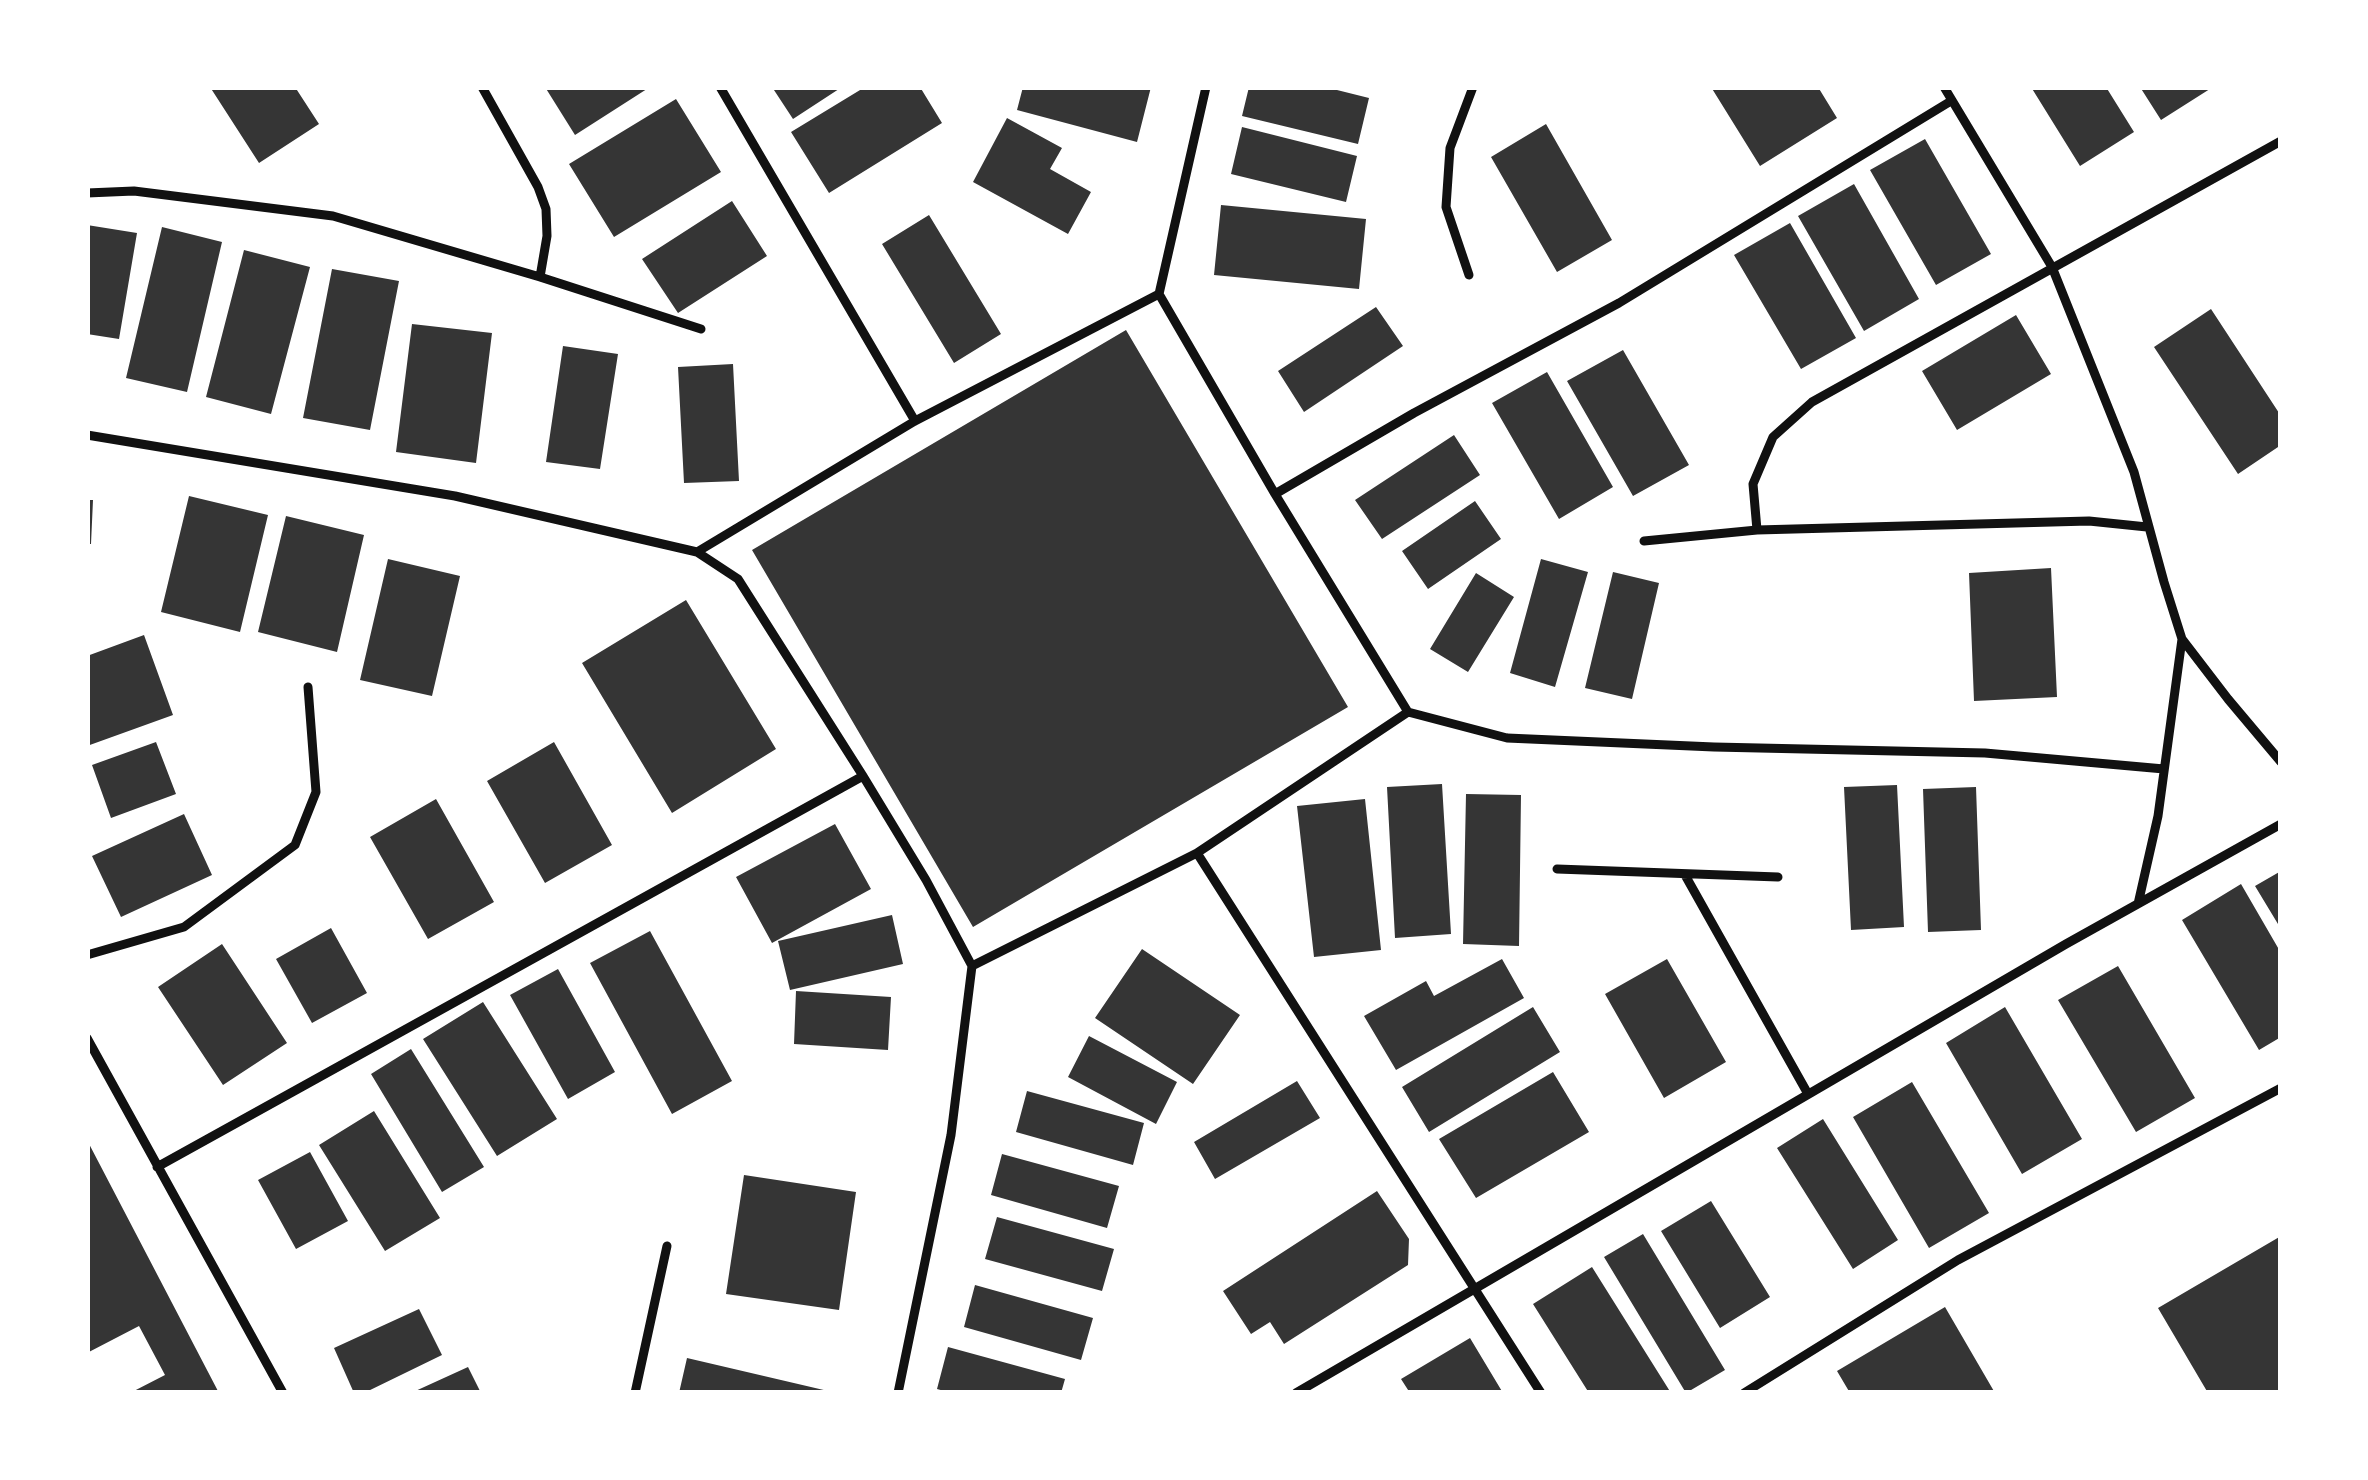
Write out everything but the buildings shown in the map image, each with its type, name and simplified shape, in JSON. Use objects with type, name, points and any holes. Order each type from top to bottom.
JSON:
[{"type":"lane","points":[[482,87],[546,209],[540,278]]},
{"type":"lane","points":[[720,87],[915,421]]},
{"type":"lane","points":[[1206,87],[1159,294],[1408,712],[1507,738],[1985,753],[2164,769]]},
{"type":"lane","points":[[1468,275],[1446,207],[1450,148],[1473,87]]},
{"type":"lane","points":[[1945,87],[2053,267],[2134,472],[2182,639],[2281,762]]},
{"type":"lane","points":[[1275,494],[1619,302],[1951,101]]},
{"type":"lane","points":[[1757,530],[1753,484],[1773,437],[1812,402],[2281,141]]},
{"type":"lane","points":[[87,193],[134,190],[333,216],[701,329]]},
{"type":"lane","points":[[697,552],[915,421],[1159,294]]},
{"type":"lane","points":[[87,435],[455,496],[697,552],[738,580],[863,776],[972,966],[951,1135],[898,1393]]},
{"type":"lane","points":[[1644,541],[1757,530],[2089,521],[2147,527]]},
{"type":"lane","points":[[2138,904],[2158,816],[2182,639]]},
{"type":"lane","points":[[87,955],[184,927],[295,844],[316,792],[308,687]]},
{"type":"lane","points":[[972,966],[1197,853],[1408,712]]},
{"type":"lane","points":[[157,1167],[863,776]]},
{"type":"lane","points":[[1296,1393],[2281,824]]},
{"type":"lane","points":[[1197,853],[1541,1393]]},
{"type":"lane","points":[[1557,868],[1778,878]]},
{"type":"lane","points":[[1685,875],[1808,1094]]},
{"type":"lane","points":[[87,1038],[283,1393]]},
{"type":"lane","points":[[1744,1393],[1958,1259],[2281,1088]]},
{"type":"lane","points":[[635,1393],[667,1246]]}]
